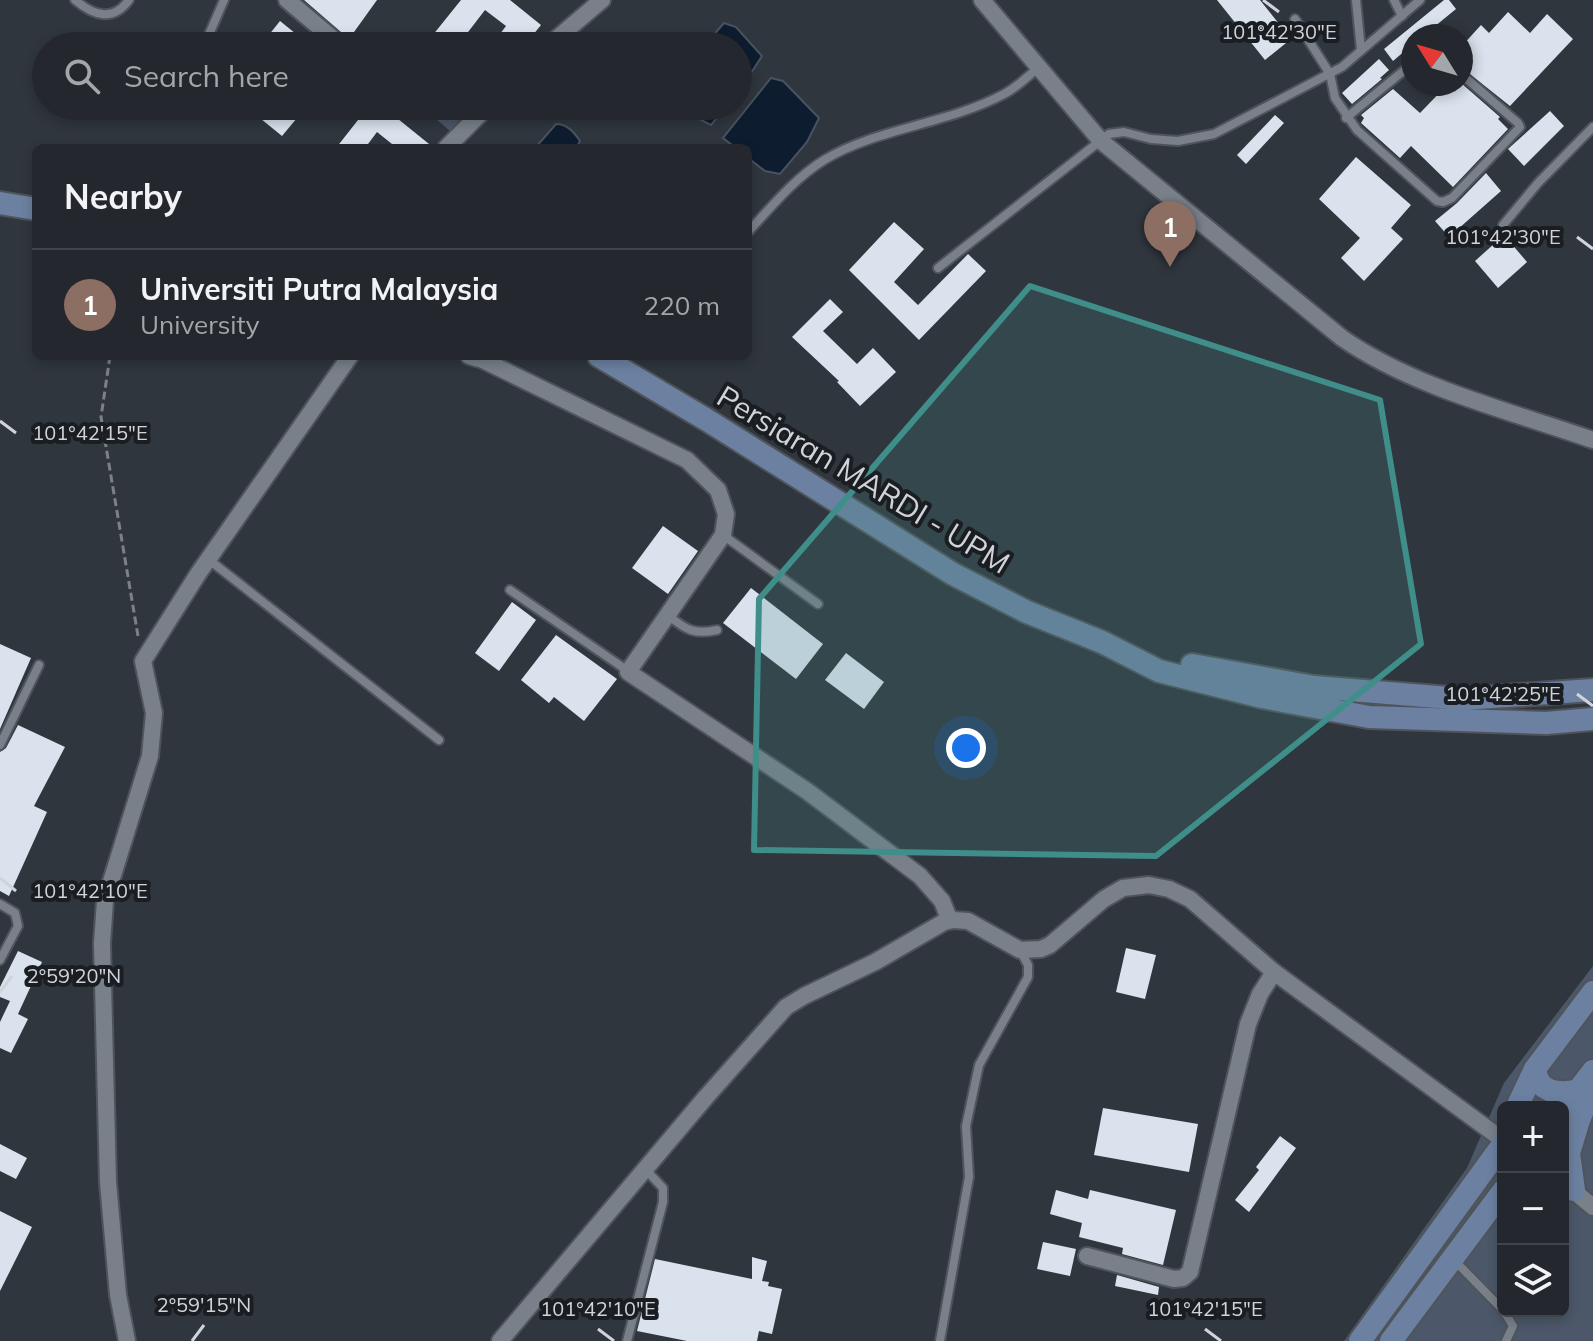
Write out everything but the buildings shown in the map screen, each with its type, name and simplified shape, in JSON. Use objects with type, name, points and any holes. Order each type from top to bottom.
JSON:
[{"type":"street","points":[[287,0],[325,32]]},
{"type":"street","points":[[564,32],[602,0]]},
{"type":"street","points":[[982,0],[1101,141],[1342,338],[1371,358],[1405,375],[1593,440]]},
{"type":"street","points":[[450,144],[474,120]]},
{"type":"street","points":[[0,203],[32,208]]},
{"type":"street","points":[[127,1341],[118,1295],[108,1182],[102,943],[105,901],[150,756],[154,713],[143,661],[208,559],[347,360]]},
{"type":"street","points":[[483,360],[687,460],[718,490],[726,514],[723,535],[628,672],[807,791],[920,876],[947,910],[1020,950],[1041,949],[1050,945],[1104,899],[1123,888],[1149,885],[1169,889],[1190,899],[1274,972],[1497,1138]]},
{"type":"street","name":"Persiaran MARDI - UPM","points":[[606,360],[953,574],[1027,612],[1102,642],[1160,660],[1314,687],[1462,699],[1591,689]]},
{"type":"street","name":"Persiaran MARDI - UPM","points":[[1102,642],[1159,671],[1262,697],[1369,717],[1546,723],[1593,719]]},
{"type":"street","points":[[500,1341],[786,1007],[875,962],[944,922],[947,910]]},
{"type":"street","points":[[1087,1256],[1174,1279],[1183,1278],[1190,1272],[1248,1024],[1260,994],[1274,972]]},
{"type":"street","points":[[1520,1101],[1535,1069],[1593,992]]},
{"type":"street","points":[[1535,1069],[1536,1079],[1547,1091],[1559,1093],[1585,1089]]},
{"type":"street","points":[[1568,1173],[1569,1153],[1585,1089],[1593,1071]]},
{"type":"street","points":[[1569,1104],[1585,1089]]},
{"type":"street","points":[[1360,1341],[1497,1150]]},
{"type":"street","points":[[1569,1187],[1593,1207]]},
{"type":"street","points":[[1391,1341],[1497,1199]]},
{"type":"lane","points":[[75,0],[87,10],[104,15],[121,11],[129,0]]},
{"type":"lane","points":[[210,32],[224,0]]},
{"type":"lane","points":[[1356,0],[1361,50]]},
{"type":"lane","points":[[1394,0],[1402,16]]},
{"type":"lane","points":[[938,268],[1115,131],[1178,141],[1214,134],[1330,74],[1420,0]]},
{"type":"lane","points":[[1295,19],[1330,74],[1335,98],[1346,118],[1437,201],[1452,198],[1520,127],[1473,84]]},
{"type":"lane","points":[[752,228],[796,182],[824,160],[853,147],[977,106],[1006,93],[1038,68]]},
{"type":"lane","points":[[1346,118],[1401,73]]},
{"type":"lane","points":[[1503,225],[1538,183],[1593,127]]},
{"type":"lane","points":[[723,535],[818,604]]},
{"type":"lane","points":[[208,559],[439,740]]},
{"type":"lane","points":[[510,590],[628,672]]},
{"type":"lane","points":[[669,616],[700,634],[717,630]]},
{"type":"lane","points":[[0,745],[39,665]]},
{"type":"lane","points":[[0,904],[15,913],[18,926],[0,960]]},
{"type":"lane","points":[[940,1341],[969,1177],[966,1126],[979,1065],[1028,977],[1028,965],[1020,950]]},
{"type":"lane","points":[[627,1341],[663,1202],[663,1188],[645,1169]]},
{"type":"lane","points":[[1452,1258],[1497,1303]]},
{"type":"lane","points":[[1506,1341],[1513,1326],[1508,1317]]},
{"type":"path","points":[[109,360],[101,417],[143,661]]},
{"type":"highlighted area","points":[[1030,286],[1380,400],[1421,644],[1156,856],[754,850],[759,599]]},
{"type":"shaded area","points":[[724,23],[740,32],[716,32]]},
{"type":"shaded area","points":[[752,45],[762,56],[752,71]]},
{"type":"shaded area","points":[[771,78],[783,81],[819,118],[807,142],[780,174],[765,171],[752,161],[752,144],[731,144],[723,138],[737,120],[752,120],[752,102]]},
{"type":"shaded area","points":[[437,120],[459,120],[450,131]]},
{"type":"shaded area","points":[[556,124],[567,127],[580,141],[578,144],[538,144]]},
{"type":"shaded area","points":[[1593,966],[1593,1341],[1344,1341],[1467,1168],[1504,1083]]},
{"type":"place","name":"Universiti Putra Malaysia","points":[[1170,267]]}]
